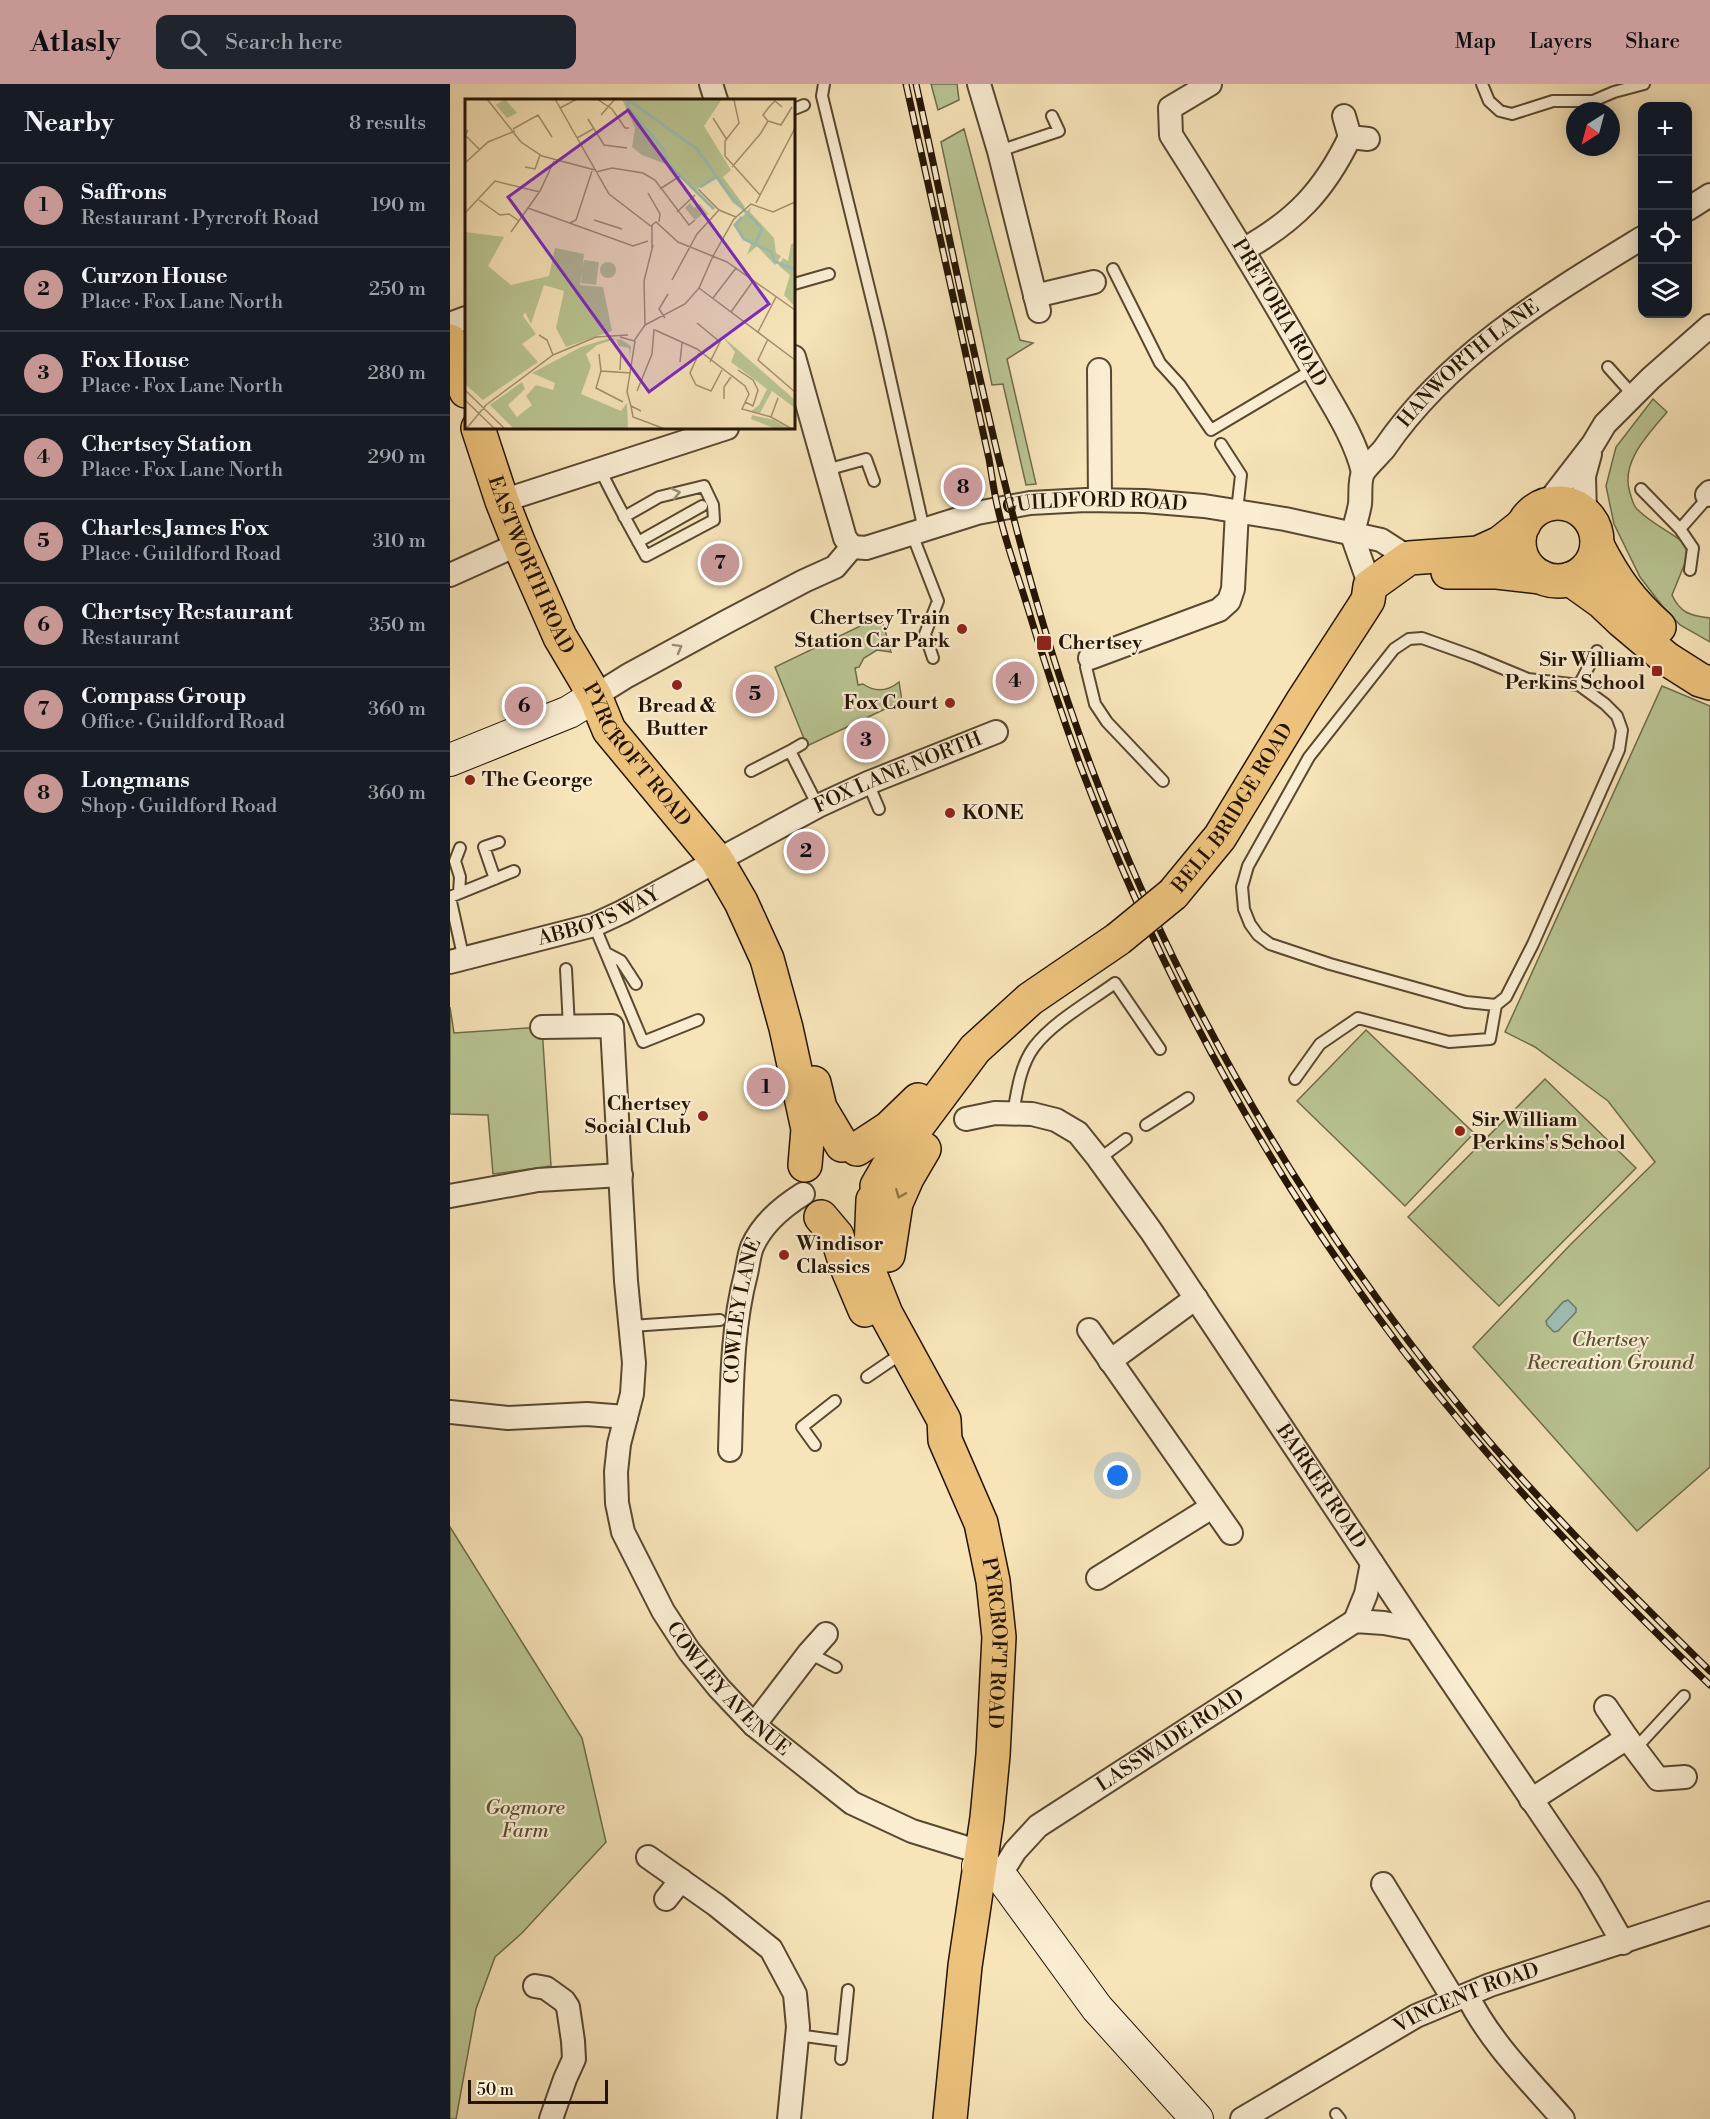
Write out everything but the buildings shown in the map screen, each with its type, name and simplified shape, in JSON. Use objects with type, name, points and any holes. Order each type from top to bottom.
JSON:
[{"type":"main road","points":[[450,341],[465,388]]},
{"type":"main road","name":"EASTWORTH ROAD","points":[[478,429],[519,544],[560,637],[595,696]]},
{"type":"main road","points":[[1369,593],[1390,592],[1419,566],[1478,552],[1500,543],[1535,515],[1567,504],[1585,514],[1596,534],[1595,556],[1581,574],[1556,578],[1419,566]]},
{"type":"main road","points":[[1535,515],[1520,536],[1520,548],[1524,560],[1531,569],[1556,578],[1602,602],[1667,659],[1700,680],[1710,683]]},
{"type":"main road","points":[[1597,545],[1609,568],[1635,605],[1683,650],[1710,670]]},
{"type":"main road","name":"BELL BRIDGE ROAD","points":[[850,1147],[889,1128],[958,1061],[975,1049],[1030,999],[1118,939],[1173,894],[1221,837],[1369,593]]},
{"type":"main road","name":"PYRCROFT ROAD","points":[[595,696],[627,717],[727,854],[783,954],[804,1027],[820,1108],[850,1147]]},
{"type":"main road","name":"PYRCROFT ROAD","points":[[727,854],[741,902],[767,959],[786,1029],[808,1129],[810,1192],[837,1236],[846,1265],[889,1364],[944,1420],[945,1440],[981,1523],[993,1581],[999,1637],[986,1865],[965,1965],[950,2119]]},
{"type":"main road","points":[[889,1364],[895,1308],[888,1255],[896,1203],[907,1178],[958,1095],[975,1049]]},
{"type":"main road","name":"BELL BRIDGE ROAD","points":[[875,1193],[892,1160],[975,1049]]},
{"type":"main road","points":[[831,1145],[850,1147],[873,1164],[877,1175],[875,1193],[866,1210],[856,1217],[845,1220],[833,1220],[810,1192],[812,1156],[831,1145]]},
{"type":"main road","name":"PYRCROFT ROAD","points":[[875,1193],[870,1274],[886,1314],[889,1364]]},
{"type":"street","points":[[711,84],[716,99]]},
{"type":"street","points":[[979,84],[999,151],[1037,304],[1094,282]]},
{"type":"street","points":[[1172,93],[1210,84]]},
{"type":"street","name":"PRETORIA ROAD","points":[[1172,93],[1169,120],[1171,135],[1312,369],[1349,434],[1363,472]]},
{"type":"street","points":[[1242,250],[1288,222],[1316,194],[1338,162],[1354,131]]},
{"type":"street","points":[[1692,206],[1710,195]]},
{"type":"street","name":"HANWORTH LANE","points":[[1363,472],[1378,457],[1400,426],[1434,387],[1502,329],[1558,290],[1638,240]]},
{"type":"street","points":[[450,324],[465,318]]},
{"type":"street","points":[[1535,515],[1593,444],[1605,424],[1633,395],[1710,326]]},
{"type":"street","points":[[450,760],[569,712],[627,676],[726,622],[836,567],[852,547],[845,538],[826,470],[800,404],[795,365]]},
{"type":"street","points":[[1099,370],[1100,500]]},
{"type":"street","points":[[502,501],[724,429]]},
{"type":"street","points":[[1585,514],[1584,476],[1593,444]]},
{"type":"street","points":[[1363,472],[1359,508],[1352,535],[1369,593]]},
{"type":"street","name":"GUILDFORD ROAD","points":[[852,547],[866,548],[977,513],[1030,503],[1100,500],[1192,505],[1285,519],[1381,540],[1419,566]]},
{"type":"street","points":[[1090,658],[1219,610],[1230,600],[1233,589],[1237,511]]},
{"type":"street","points":[[450,575],[519,544]]},
{"type":"street","name":"FOX LANE NORTH","points":[[727,854],[818,806],[868,783],[996,732]]},
{"type":"street","name":"ABBOTS WAY","points":[[457,961],[594,925],[727,854]]},
{"type":"street","name":"COWLEY AVENUE","points":[[542,1027],[612,1026],[634,1363],[632,1394],[619,1444],[616,1472],[617,1503],[623,1532],[663,1611],[689,1651],[719,1689],[754,1725],[852,1803],[986,1865]]},
{"type":"street","name":"BARKER ROAD","points":[[966,1119],[995,1113],[1032,1114],[1056,1120],[1078,1133],[1099,1159],[1151,1231],[1589,1884],[1623,1943]]},
{"type":"street","points":[[450,1196],[538,1180],[621,1175]]},
{"type":"street","name":"COWLEY LANE","points":[[730,1450],[738,1309],[753,1246],[771,1218],[784,1206],[810,1192]]},
{"type":"street","points":[[1110,1361],[1196,1298]]},
{"type":"street","points":[[1089,1330],[1231,1533]]},
{"type":"street","points":[[450,1412],[508,1418],[587,1414],[626,1417]]},
{"type":"street","points":[[1098,1578],[1212,1507]]},
{"type":"street","points":[[1372,1563],[1366,1594],[1355,1621],[1416,1629]]},
{"type":"street","name":"LASSWADE ROAD","points":[[986,1865],[1015,1851],[1046,1820],[1355,1621]]},
{"type":"street","points":[[754,1725],[826,1634]]},
{"type":"street","points":[[1606,1707],[1658,1779],[1685,1777]]},
{"type":"street","points":[[1531,1800],[1631,1744]]},
{"type":"street","points":[[648,1857],[716,1905],[771,1949],[795,1994],[797,2035],[789,2119]]},
{"type":"street","points":[[986,1865],[1096,2008],[1197,2119]]},
{"type":"street","points":[[666,1899],[681,1880]]},
{"type":"street","points":[[1383,1884],[1461,1997],[1563,2119]]},
{"type":"street","name":"VINCENT ROAD","points":[[1242,2119],[1416,2016],[1490,1985],[1710,1913]]},
{"type":"street","points":[[535,1986],[546,1988],[564,2001],[568,2007],[573,2042],[574,2059],[551,2119]]},
{"type":"lane","points":[[824,84],[822,96],[880,333],[918,532],[938,601],[925,634],[933,658]]},
{"type":"lane","points":[[1482,84],[1489,101],[1500,111],[1512,114],[1552,101],[1593,101],[1614,92],[1644,84]]},
{"type":"lane","points":[[999,151],[1059,132],[1052,116]]},
{"type":"lane","points":[[1113,269],[1160,363],[1180,385],[1211,430],[1312,369]]},
{"type":"lane","points":[[795,284],[829,274]]},
{"type":"lane","points":[[1608,367],[1633,395]]},
{"type":"lane","points":[[1221,444],[1241,475],[1237,511]]},
{"type":"lane","points":[[826,470],[866,459],[874,481]]},
{"type":"lane","points":[[600,469],[624,517],[646,556],[714,520],[713,505],[704,486],[659,497],[624,517]]},
{"type":"lane","points":[[1641,489],[1680,529],[1693,549],[1690,570]]},
{"type":"lane","points":[[1680,529],[1709,493]]},
{"type":"lane","points":[[638,543],[702,506]]},
{"type":"lane","points":[[1295,1079],[1320,1044],[1358,1018],[1449,1042],[1490,1039],[1496,1005],[1506,997],[1533,944],[1621,745],[1622,730],[1617,716],[1580,685],[1528,679],[1429,639],[1413,638],[1394,649],[1309,757],[1248,866],[1244,878],[1242,900],[1247,917],[1258,935],[1270,944],[1330,964],[1466,1002],[1496,1005]]},
{"type":"lane","points":[[1580,685],[1597,651]]},
{"type":"lane","points":[[1090,658],[1086,667],[1095,704],[1107,722],[1163,781]]},
{"type":"lane","points":[[752,771],[802,744]]},
{"type":"lane","points":[[790,751],[818,806]]},
{"type":"lane","points":[[868,783],[879,809]]},
{"type":"lane","points":[[495,879],[484,847],[499,842]]},
{"type":"lane","points":[[457,961],[453,896],[460,877],[455,861],[460,848]]},
{"type":"lane","points":[[453,896],[514,871]]},
{"type":"lane","points":[[594,925],[643,1042],[698,1020]]},
{"type":"lane","points":[[606,953],[621,961],[636,984]]},
{"type":"lane","points":[[566,969],[568,1027]]},
{"type":"lane","points":[[1013,1114],[1020,1076],[1034,1048],[1058,1025],[1115,983],[1160,1049]]},
{"type":"lane","points":[[1146,1125],[1188,1098]]},
{"type":"lane","points":[[1099,1159],[1126,1139]]},
{"type":"lane","points":[[631,1326],[720,1320]]},
{"type":"lane","points":[[815,1445],[802,1426],[835,1401]]},
{"type":"lane","points":[[809,1653],[836,1667]]},
{"type":"lane","points":[[1631,1744],[1684,1696]]},
{"type":"lane","points":[[841,2059],[848,1990]]},
{"type":"lane","points":[[797,2035],[842,2041]]},
{"type":"green space","points":[[931,84],[957,84],[959,100],[938,110]]},
{"type":"green space","points":[[964,129],[1020,340],[1033,343],[1007,359],[1036,484],[1026,485],[1003,384],[992,385],[941,142]]},
{"type":"green space","points":[[1653,399],[1667,412],[1644,440],[1632,460],[1628,482],[1630,493],[1635,506],[1643,515],[1687,545],[1685,563],[1672,595],[1683,610],[1710,618],[1710,642],[1680,625],[1663,607],[1640,577],[1614,524],[1606,486],[1616,447]]},
{"type":"green space","points":[[881,616],[891,652],[877,650],[864,658],[859,667],[855,668],[858,685],[863,684],[882,690],[899,682],[902,701],[807,746],[775,667]]},
{"type":"green space","name":"Chertsey Recreation Ground","points":[[1662,686],[1710,706],[1710,1467],[1637,1531],[1473,1347],[1571,1244],[1655,1162],[1608,1101],[1535,1047],[1505,1032]]},
{"type":"green space","points":[[450,1007],[454,1033],[542,1027],[551,1166],[493,1174],[488,1115],[450,1114]]},
{"type":"green space","points":[[1366,1030],[1474,1133],[1405,1206],[1297,1101]]},
{"type":"green space","points":[[1545,1079],[1636,1168],[1499,1306],[1408,1217]]},
{"type":"green space","name":"Gogmore Farm","points":[[450,1527],[582,1738],[606,1842],[522,1933],[495,1957],[476,2009],[456,2119],[450,2119]]},
{"type":"water","points":[[1568,1300],[1576,1308],[1576,1312],[1558,1331],[1554,1332],[1546,1321],[1563,1302]]},
{"type":"railway","points":[[906,84],[1007,543],[1080,765],[1144,919],[1181,994],[1261,1140],[1305,1211],[1401,1348],[1473,1437],[1549,1522],[1628,1605],[1710,1685]]},
{"type":"railway","points":[[916,84],[1002,473],[1044,626],[1068,702],[1103,798],[1143,893],[1187,985],[1235,1076],[1287,1164],[1343,1250],[1403,1333],[1466,1414],[1524,1481],[1585,1546],[1710,1671]]},
{"type":"place","name":"Longmans","points":[[963,487]]},
{"type":"place","name":"Compass Group","points":[[720,563]]},
{"type":"place","name":"Chertsey Train Station Car Park","points":[[962,629]]},
{"type":"place","name":"Chertsey","points":[[1044,643]]},
{"type":"place","name":"Sir William Perkins School","points":[[1657,671]]},
{"type":"place","name":"Chertsey Station","points":[[1015,681]]},
{"type":"place","name":"Bread & Butter","points":[[677,685]]},
{"type":"place","name":"Charles James Fox","points":[[755,694]]},
{"type":"place","name":"Fox Court","points":[[950,703]]},
{"type":"place","name":"Chertsey Restaurant","points":[[524,706]]},
{"type":"place","name":"Fox House","points":[[866,740]]},
{"type":"place","name":"The George","points":[[470,780]]},
{"type":"place","name":"KONE","points":[[950,813]]},
{"type":"place","name":"Curzon House","points":[[806,851]]},
{"type":"place","name":"Saffrons","points":[[766,1087]]},
{"type":"place","name":"Chertsey Social Club","points":[[703,1116]]},
{"type":"place","name":"Sir William Perkins's School","points":[[1460,1131]]},
{"type":"place","name":"Windisor Classics","points":[[784,1255]]}]
